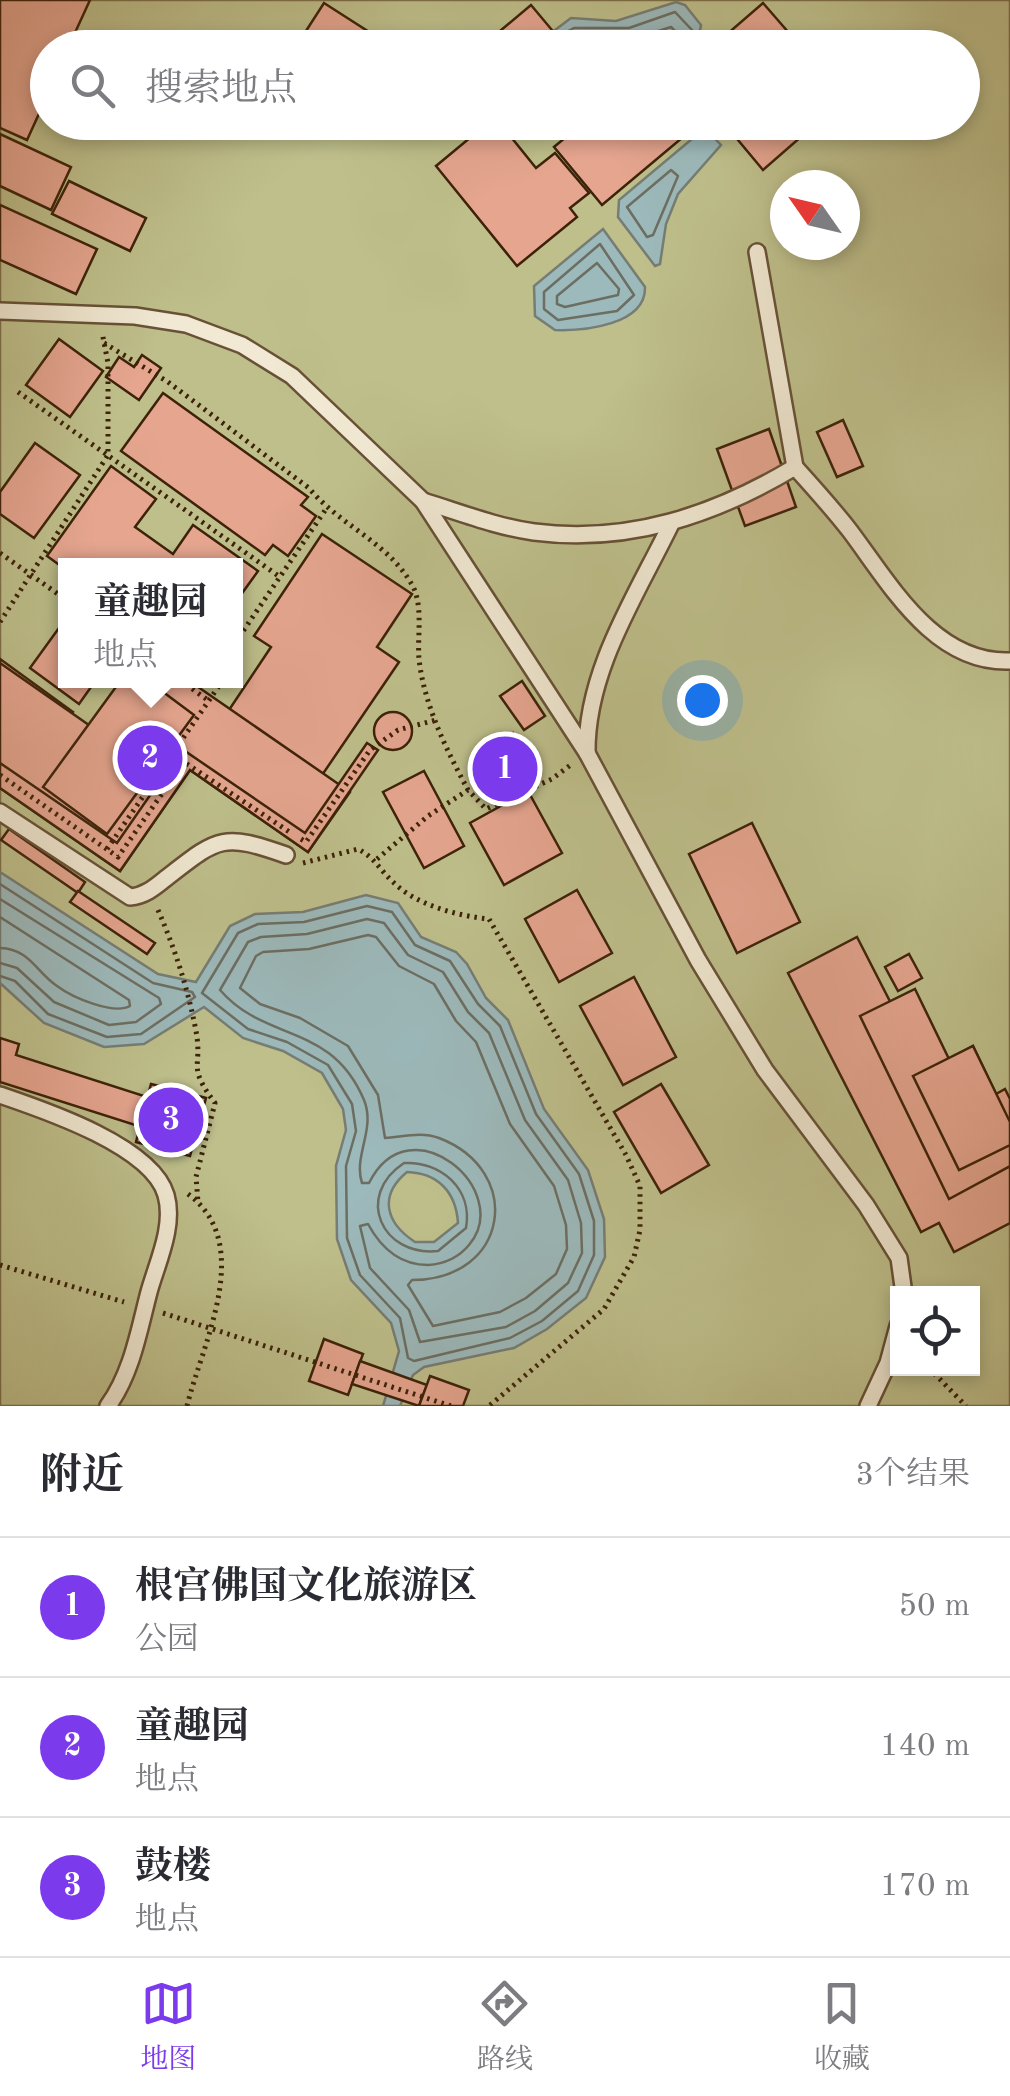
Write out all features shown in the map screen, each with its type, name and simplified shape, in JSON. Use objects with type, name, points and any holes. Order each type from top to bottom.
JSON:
[{"type":"lane","points":[[757,252],[795,467],[834,510],[900,601],[932,631],[988,662],[1010,661]]},
{"type":"lane","points":[[0,311],[98,312],[186,324],[242,345],[292,376],[423,500],[587,753],[698,960],[765,1070],[866,1205],[899,1258],[903,1286]]},
{"type":"lane","points":[[423,500],[533,532],[592,532],[671,524],[719,508],[795,467]]},
{"type":"lane","points":[[587,753],[586,722],[598,676],[671,524]]},
{"type":"lane","points":[[0,812],[115,891],[134,897],[150,891],[203,850],[228,840],[242,840],[286,855]]},
{"type":"lane","points":[[0,1095],[86,1128],[134,1158],[161,1184],[167,1202],[167,1229],[124,1379],[108,1406]]},
{"type":"lane","points":[[868,1406],[890,1356]]},
{"type":"path","points":[[0,622],[108,455],[104,343],[98,312]]},
{"type":"path","points":[[104,343],[168,382],[309,488],[326,510],[378,543],[412,585],[418,614],[419,662],[436,720],[468,790],[486,809],[552,779],[587,753]]},
{"type":"path","points":[[18,392],[280,577]]},
{"type":"path","points":[[243,631],[326,510]]},
{"type":"path","points":[[0,553],[58,595]]},
{"type":"path","points":[[191,688],[209,702]]},
{"type":"path","points":[[107,849],[218,688]]},
{"type":"path","points":[[172,754],[306,842],[370,750],[398,730],[436,720]]},
{"type":"path","points":[[0,775],[118,857],[184,762]]},
{"type":"path","points":[[376,859],[428,816],[468,790]]},
{"type":"path","points":[[286,855],[304,864],[358,849],[376,859],[392,882],[414,897],[436,903],[451,916],[490,919],[596,1100],[640,1186],[640,1230],[634,1257],[604,1309],[490,1406]]},
{"type":"path","points":[[150,891],[178,956],[197,1036],[195,1076],[215,1103],[196,1177],[198,1202],[222,1255],[210,1328],[187,1406]]},
{"type":"path","points":[[161,1184],[182,1190],[198,1202]]},
{"type":"path","points":[[0,1265],[451,1406]]},
{"type":"path","points":[[938,1376],[966,1406]]},
{"type":"green space","points":[[0,0],[1010,0],[1010,1406],[0,1406]]},
{"type":"water","points":[[676,2],[685,5],[701,25],[700,30],[555,30],[571,18],[616,21]]},
{"type":"water","points":[[691,140],[716,140],[721,145],[678,194],[666,224],[660,264],[655,266],[618,217],[619,200]]},
{"type":"water","points":[[603,229],[645,287],[643,300],[625,318],[611,323],[555,330],[535,316],[534,286]]},
{"type":"water","points":[[0,872],[158,974],[196,982],[230,926],[255,914],[303,912],[366,895],[398,903],[421,937],[456,952],[486,998],[508,1020],[544,1109],[588,1170],[604,1219],[605,1257],[586,1298],[547,1329],[514,1348],[424,1367],[413,1375],[400,1406],[383,1406],[399,1351],[391,1323],[351,1280],[337,1239],[336,1166],[346,1130],[343,1109],[322,1073],[283,1051],[243,1038],[204,1007],[144,1044],[104,1047],[44,1023],[0,983]],"holes":[[[407,1172],[418,1173],[443,1186],[457,1212],[458,1223],[434,1242],[415,1242],[405,1235],[389,1209],[398,1181]]]},
{"type":"building","points":[[0,0],[90,0],[76,30],[30,30],[30,133],[27,140],[0,128]]},
{"type":"building","points":[[324,3],[366,30],[307,30]]},
{"type":"building","points":[[763,3],[786,30],[732,30]]},
{"type":"building","points":[[531,5],[552,30],[501,30]]},
{"type":"building","points":[[0,134],[71,167],[51,210],[0,186]]},
{"type":"building","points":[[467,140],[513,140],[536,168],[555,153],[589,193],[570,208],[577,217],[517,266],[436,166]]},
{"type":"building","points":[[562,140],[680,140],[602,205],[554,147]]},
{"type":"building","points":[[738,140],[797,140],[763,170]]},
{"type":"building","points":[[69,181],[146,218],[130,251],[52,214]]},
{"type":"building","points":[[0,205],[97,249],[76,294],[0,260]]},
{"type":"building","points":[[59,339],[103,371],[70,417],[26,385]]},
{"type":"building","points":[[142,355],[161,368],[139,400],[106,377],[119,357],[134,367]]},
{"type":"building","points":[[163,393],[308,497],[301,505],[316,516],[288,556],[273,545],[265,555],[121,451]]},
{"type":"building","points":[[843,420],[863,466],[837,477],[817,432]]},
{"type":"building","points":[[769,429],[796,507],[745,526],[717,449]]},
{"type":"building","points":[[35,443],[80,475],[34,538],[0,514],[0,492]]},
{"type":"building","points":[[111,466],[156,499],[135,527],[173,554],[193,525],[240,558],[58,558],[58,564],[47,556]]},
{"type":"building","points":[[322,534],[412,594],[377,647],[399,662],[301,806],[207,743],[271,647],[254,636]]},
{"type":"building","points":[[243,560],[258,571],[243,592]]},
{"type":"building","points":[[58,629],[58,688],[90,688],[79,704],[30,668]]},
{"type":"building","points":[[0,659],[73,712],[33,767],[0,743]]},
{"type":"building","points":[[0,663],[119,746],[159,688],[200,688],[350,792],[308,852],[190,770],[120,871],[0,788]]},
{"type":"building","points":[[522,681],[545,716],[524,730],[500,696]]},
{"type":"building","points":[[115,688],[158,688],[194,715],[107,834],[43,787]]},
{"type":"building","points":[[393,712],[406,718],[412,731],[406,744],[393,750],[380,744],[374,731],[380,718]]},
{"type":"building","points":[[513,733],[534,768],[501,787],[481,752]]},
{"type":"building","points":[[367,743],[378,750],[308,852],[190,770],[120,871],[0,788],[0,763],[117,843],[182,749],[305,833]]},
{"type":"building","points":[[424,771],[464,846],[424,868],[383,792]]},
{"type":"building","points":[[528,791],[562,853],[504,885],[470,823]]},
{"type":"building","points":[[752,823],[800,922],[737,953],[689,854]]},
{"type":"building","points":[[9,829],[85,882],[78,893],[1,840]]},
{"type":"building","points":[[577,890],[612,953],[559,982],[525,919]]},
{"type":"building","points":[[78,891],[155,943],[147,954],[70,902]]},
{"type":"building","points":[[857,937],[982,1181],[1010,1166],[1010,1223],[954,1252],[939,1223],[921,1232],[788,973]]},
{"type":"building","points":[[909,954],[922,978],[898,991],[885,967]]},
{"type":"building","points":[[634,977],[676,1057],[623,1085],[580,1006]]},
{"type":"building","points":[[915,989],[949,1059],[973,1046],[996,1094],[1005,1089],[1010,1099],[1010,1166],[949,1199],[860,1016]]},
{"type":"building","points":[[0,1038],[19,1044],[16,1055],[144,1096],[135,1125],[0,1082]]},
{"type":"building","points":[[973,1046],[1010,1122],[1010,1145],[959,1170],[913,1076]]},
{"type":"building","points":[[151,1084],[206,1098],[190,1156],[136,1142]]},
{"type":"building","points":[[661,1084],[709,1165],[661,1193],[614,1112]]},
{"type":"building","points":[[324,1339],[363,1354],[348,1395],[309,1381]]},
{"type":"building","points":[[360,1361],[427,1385],[419,1406],[352,1384]]},
{"type":"building","points":[[430,1376],[469,1390],[463,1406],[419,1406]]},
{"type":"place","name":"童趣园","points":[[150,758]]},
{"type":"place","name":"根宫佛国文化旅游区","points":[[505,769]]},
{"type":"place","name":"鼓楼","points":[[171,1120]]}]
